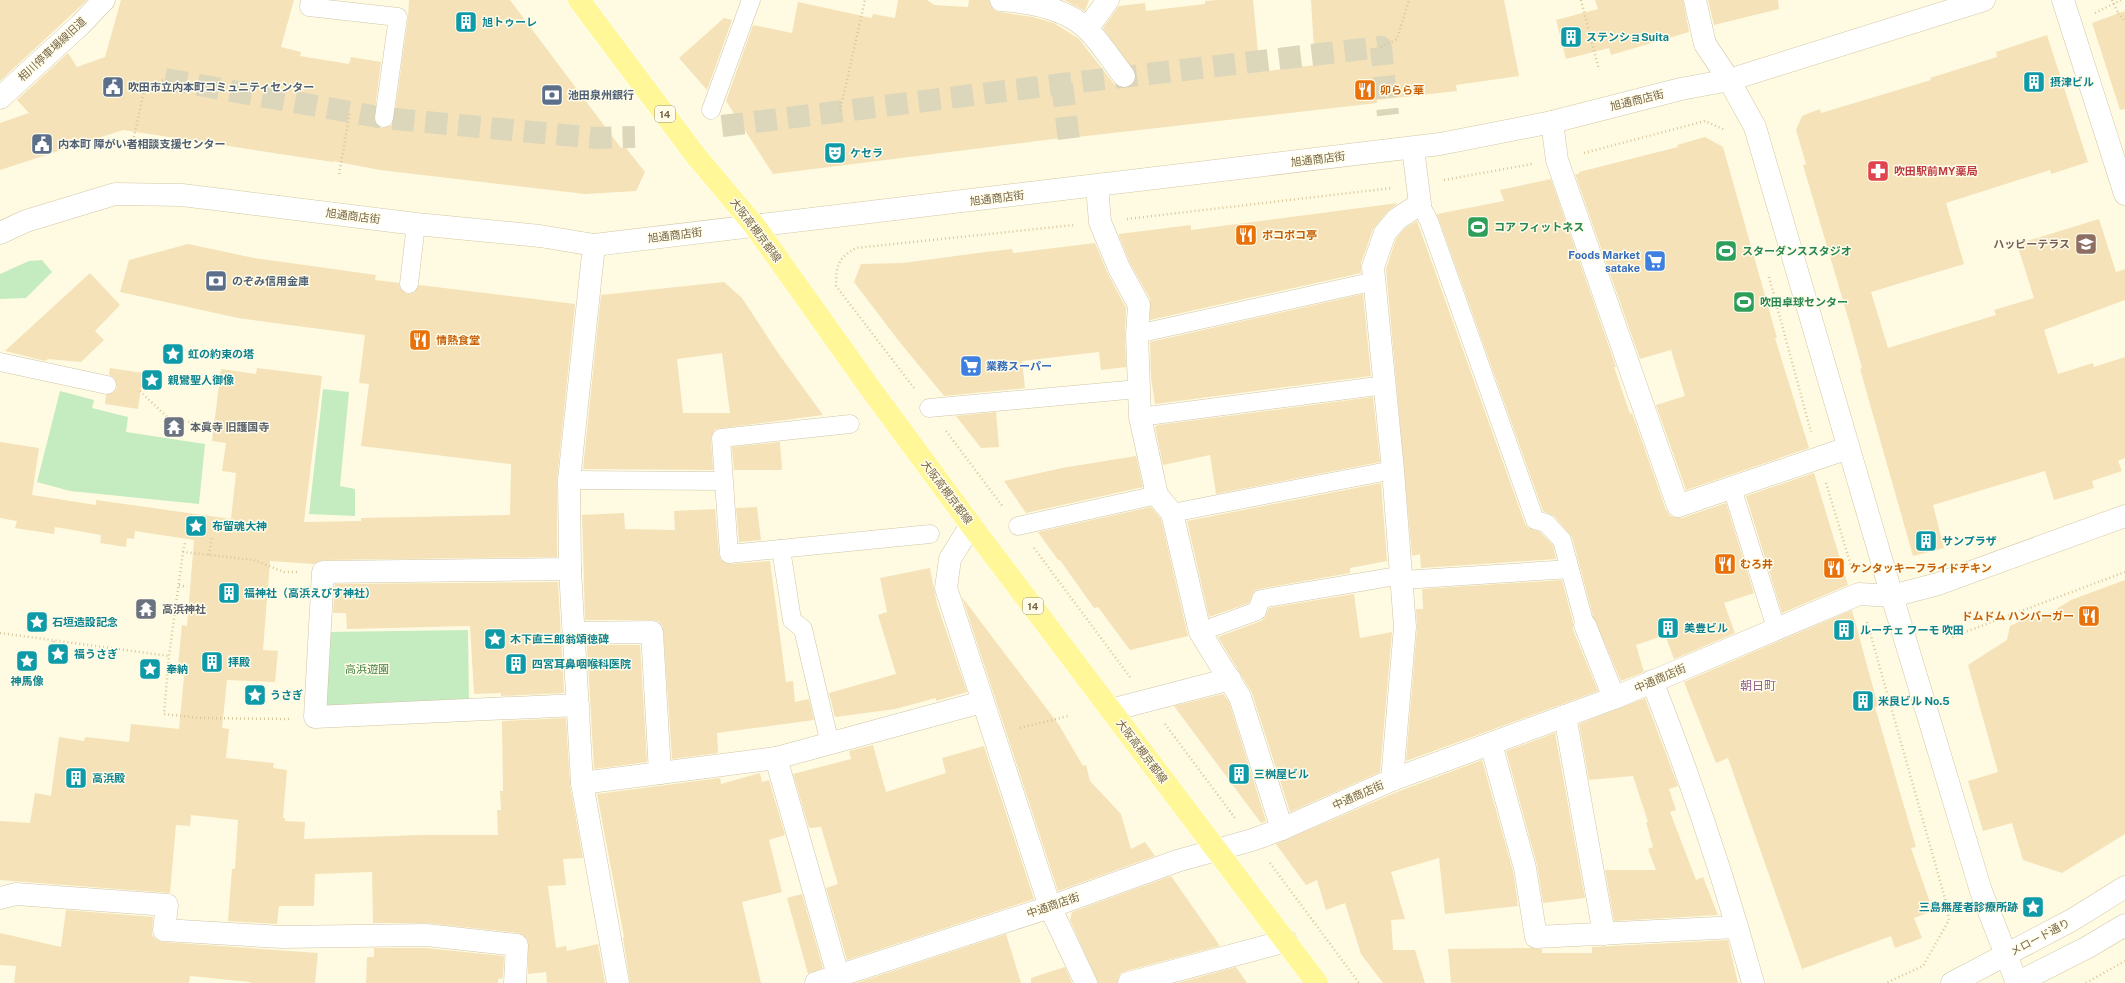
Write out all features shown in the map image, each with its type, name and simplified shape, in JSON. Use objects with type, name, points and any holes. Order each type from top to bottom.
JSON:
[{"type":"main road","name":"大阪高槻京都線","points":[[579,0],[696,156],[754,225],[865,381],[971,524],[1317,983]]},
{"type":"street","name":"相川停車場線旧道","points":[[0,98],[80,25],[104,0]]},
{"type":"street","points":[[1001,0],[1031,2],[1070,17],[1087,29],[1124,76]]},
{"type":"street","points":[[1087,29],[1108,0]]},
{"type":"street","points":[[1695,0],[1705,44],[1729,80],[1756,127],[1848,448],[1980,891],[2017,983],[2088,948],[2125,925]]},
{"type":"street","name":"旭通商店街","points":[[0,233],[26,221],[116,194],[182,195],[416,224],[540,236],[594,245],[754,225],[1097,186],[1413,148],[1552,122],[1681,89],[1729,80],[1984,0]]},
{"type":"street","points":[[2063,0],[2125,194]]},
{"type":"street","points":[[1552,122],[1557,160],[1678,506],[1848,448]]},
{"type":"street","points":[[1392,780],[1405,627],[1403,580],[1373,267],[1385,233],[1419,194],[1413,148]]},
{"type":"street","points":[[1097,186],[1100,222],[1119,268],[1139,305],[1137,334],[1140,418],[1157,495],[1172,513],[1200,632],[1240,697],[1282,829]]},
{"type":"street","points":[[594,245],[569,480],[570,569],[582,783],[618,983]]},
{"type":"street","name":"中通商店街","points":[[816,983],[1050,907],[1177,861],[1217,851],[1282,829],[1392,780],[1614,698],[1859,594],[1892,596],[1938,584],[2125,516]]},
{"type":"street","points":[[971,524],[950,559],[946,588],[1050,907],[1086,983]]},
{"type":"street","points":[[570,569],[323,572],[316,717],[578,705]]},
{"type":"street","points":[[1585,625],[1614,698]]},
{"type":"street","points":[[574,634],[652,632],[660,773]]},
{"type":"street","points":[[1111,710],[1230,679]]},
{"type":"street","points":[[1652,681],[1686,767],[1738,927],[1753,983]]},
{"type":"street","points":[[582,783],[776,758],[982,702]]},
{"type":"street","points":[[1565,716],[1604,934]]},
{"type":"street","points":[[1491,744],[1526,868],[1536,937],[1738,927]]},
{"type":"street","points":[[776,758],[838,976]]},
{"type":"street","name":"メロード通り","points":[[1952,983],[2072,920],[2125,887]]},
{"type":"street","points":[[0,898],[16,894],[167,905],[164,930],[281,937],[426,935],[517,945],[515,983]]},
{"type":"street","points":[[1129,983],[1286,942]]},
{"type":"lane","points":[[310,0],[309,7],[398,17],[384,118]]},
{"type":"lane","points":[[711,110],[752,0]]},
{"type":"lane","points":[[1419,194],[1535,520],[1546,523],[1562,540],[1585,625]]},
{"type":"lane","points":[[409,284],[416,224]]},
{"type":"lane","points":[[1137,334],[1375,281]]},
{"type":"lane","points":[[0,362],[108,385]]},
{"type":"lane","points":[[1140,418],[1385,385]]},
{"type":"lane","points":[[929,408],[1138,389]]},
{"type":"lane","points":[[850,424],[720,438],[729,554],[930,534]]},
{"type":"lane","points":[[1172,513],[1393,470]]},
{"type":"lane","points":[[569,480],[723,481]]},
{"type":"lane","points":[[1732,488],[1776,628]]},
{"type":"lane","points":[[1018,526],[1157,495]]},
{"type":"lane","points":[[781,548],[792,620],[803,629],[830,744]]},
{"type":"lane","points":[[1200,632],[1257,611],[1261,599],[1391,578],[1403,580],[1570,569]]},
{"type":"path","points":[[840,111],[865,0]]},
{"type":"path","points":[[1381,47],[1397,39],[1409,0]]},
{"type":"path","points":[[1581,0],[1599,70]]},
{"type":"path","points":[[2112,0],[2118,13],[2125,20]]},
{"type":"path","points":[[2092,15],[2121,0]]},
{"type":"path","points":[[133,141],[144,91],[165,78]]},
{"type":"path","points":[[339,174],[350,112]]},
{"type":"path","points":[[1359,983],[1018,526],[836,286],[836,270],[844,255],[856,248],[1100,222],[1419,194],[1705,121],[1729,132]]},
{"type":"path","points":[[1768,276],[1818,458],[1859,594],[1946,902],[1949,920],[1923,966],[1886,983]]},
{"type":"path","points":[[140,391],[170,420],[202,424]]},
{"type":"path","points":[[209,555],[212,536]]},
{"type":"path","points":[[185,543],[169,656],[164,714],[200,718],[316,717]]},
{"type":"path","points":[[183,552],[254,560],[284,572],[293,572]]},
{"type":"path","points":[[1952,637],[2125,572]]},
{"type":"path","points":[[179,585],[187,587]]},
{"type":"path","points":[[0,633],[169,656]]},
{"type":"path","points":[[51,658],[54,640]]},
{"type":"path","points":[[993,734],[1068,716]]},
{"type":"path","points":[[2086,983],[2125,961]]},
{"type":"green space","points":[[42,260],[52,272],[26,298],[0,299],[0,274],[29,261]]},
{"type":"green space","points":[[323,389],[349,392],[340,486],[355,489],[355,516],[309,514]]},
{"type":"green space","points":[[60,391],[94,400],[92,408],[128,417],[126,432],[205,444],[199,504],[70,491],[37,482]]},
{"type":"green space","name":"高浜遊園","points":[[468,630],[469,705],[327,708],[326,632]]},
{"type":"building","points":[[0,0],[87,0],[0,81]]},
{"type":"building","points":[[121,0],[294,0],[281,47],[301,52],[300,56],[349,64],[351,57],[381,62],[374,117],[377,126],[383,128],[392,125],[394,119],[408,18],[409,0],[510,0],[621,148],[626,148],[645,172],[636,191],[585,194],[380,170],[333,161],[123,130],[0,170],[0,123],[29,113],[17,100],[68,53],[77,67],[105,57]]},
{"type":"building","points":[[898,0],[927,0],[934,5],[968,7],[969,0],[989,0],[994,10],[1033,17],[1054,23],[1079,39],[1114,84],[1125,88],[1132,86],[1136,80],[1136,74],[1103,28],[1119,6],[1145,3],[1146,11],[1205,4],[1205,1],[1253,0],[1260,72],[1315,65],[1311,0],[1504,0],[1519,76],[1456,85],[1457,91],[1377,100],[1377,103],[1077,136],[773,174],[726,101],[753,25],[792,33],[798,2],[872,18],[873,14],[895,18]]},
{"type":"building","points":[[1064,0],[1089,0],[1085,11]]},
{"type":"building","points":[[1595,0],[1683,0],[1689,32],[1611,55],[1609,48],[1566,59],[1556,20],[1598,9]]},
{"type":"building","points":[[1708,0],[1778,0],[1779,9],[1714,25]]},
{"type":"building","points":[[2125,11],[2125,109],[2120,110],[2092,23]]},
{"type":"building","points":[[724,18],[732,20],[707,90],[679,58]]},
{"type":"building","points":[[2047,35],[2088,162],[2051,174],[2050,170],[1946,203],[1964,264],[1871,292],[1888,348],[1996,315],[1994,310],[2034,298],[2017,244],[2099,219],[2116,272],[2125,269],[2125,300],[2044,330],[2058,374],[2093,363],[2094,367],[2125,357],[2125,458],[2118,461],[2122,471],[2092,481],[2094,488],[2054,500],[2045,471],[1933,505],[1944,548],[1913,556],[1860,369],[1862,368],[1849,321],[1803,165],[1806,164],[1796,130],[1802,116],[1820,109],[1821,113],[1931,80],[1930,78],[1997,57],[1996,52]]},
{"type":"building","points":[[1705,137],[1723,147],[1777,338],[1775,338],[1809,448],[1686,490],[1656,405],[1685,396],[1671,350],[1640,359],[1575,174],[1678,147],[1677,145]]},
{"type":"building","points":[[1551,179],[1616,367],[1614,367],[1630,414],[1632,413],[1666,510],[1670,516],[1682,518],[1726,503],[1754,593],[1724,603],[1735,633],[1674,659],[1665,635],[1636,645],[1644,672],[1621,681],[1593,616],[1572,537],[1554,516],[1543,511],[1437,214],[1504,201],[1500,190]]},
{"type":"building","points":[[1398,203],[1388,211],[1373,229],[1361,263],[1361,273],[1150,320],[1150,299],[1130,263],[1119,236],[1119,234],[1191,225],[1191,230]]},
{"type":"building","points":[[1417,221],[1525,524],[1528,528],[1540,532],[1553,545],[1556,559],[1421,568],[1420,554],[1412,556],[1386,269],[1396,239],[1405,228]]},
{"type":"building","points":[[1095,243],[1108,274],[1126,308],[1126,367],[1101,370],[1099,352],[1022,361],[1025,388],[944,396],[898,340],[854,282],[861,264],[903,263],[1012,249],[1013,253]]},
{"type":"building","points":[[188,244],[254,258],[376,275],[375,280],[399,283],[400,288],[407,294],[414,293],[419,285],[575,304],[557,479],[557,557],[323,560],[314,564],[270,561],[263,650],[278,651],[275,682],[227,680],[222,728],[229,729],[226,758],[274,763],[273,768],[287,770],[283,818],[285,818],[285,821],[305,822],[304,839],[423,835],[498,835],[497,810],[501,810],[500,791],[503,791],[502,721],[566,718],[570,785],[583,858],[563,859],[566,885],[548,886],[556,948],[566,946],[567,951],[598,944],[605,983],[547,983],[546,972],[528,974],[528,940],[524,935],[519,933],[427,923],[373,923],[372,872],[315,874],[314,906],[279,906],[277,924],[228,921],[232,869],[235,869],[238,820],[191,815],[190,826],[176,825],[170,893],[0,880],[0,821],[30,823],[35,793],[51,796],[59,737],[84,741],[85,737],[129,742],[131,724],[179,729],[184,676],[177,675],[182,625],[187,626],[194,540],[135,531],[134,539],[127,538],[126,547],[100,543],[101,535],[55,527],[54,534],[15,528],[17,521],[0,518],[0,442],[39,448],[32,495],[96,505],[96,500],[231,519],[236,473],[222,471],[226,443],[212,441],[221,369],[256,374],[257,368],[322,376],[304,522],[361,521],[361,518],[510,515],[511,464],[361,446],[369,384],[359,383],[365,335],[238,318],[120,292],[129,260]]},
{"type":"building","points":[[90,273],[120,305],[95,331],[104,340],[81,362],[48,359],[45,361],[5,351]]},
{"type":"building","points":[[724,282],[742,298],[778,353],[823,415],[715,429],[711,439],[713,470],[583,469],[601,295]],"holes":[[[722,353],[730,413],[683,413],[677,359]]]},
{"type":"building","points":[[1363,294],[1371,376],[1155,404],[1151,378],[1150,342]]},
{"type":"building","points":[[110,368],[143,373],[138,409],[105,404],[106,395],[114,392],[117,387],[114,378],[109,375]]},
{"type":"building","points":[[1373,397],[1380,462],[1216,494],[1210,455],[1163,465],[1155,427],[1158,425]]},
{"type":"building","points":[[996,412],[999,447],[981,448],[956,416]]},
{"type":"building","points":[[780,442],[782,470],[734,470],[732,447]]},
{"type":"building","points":[[1136,456],[1143,487],[1026,513],[1004,481],[1062,468]]},
{"type":"building","points":[[1814,473],[1848,585],[1782,613],[1746,496]]},
{"type":"building","points":[[1381,483],[1387,561],[1350,568],[1350,573],[1259,589],[1254,591],[1249,603],[1209,617],[1187,521]]},
{"type":"building","points":[[757,507],[761,540],[739,542],[736,508]]},
{"type":"building","points":[[1151,507],[1161,519],[1188,636],[1130,650],[1098,607],[1094,608],[1038,532]]},
{"type":"building","points":[[715,509],[719,555],[721,560],[730,564],[770,561],[786,682],[793,681],[795,702],[809,699],[814,720],[717,733],[718,753],[672,759],[663,626],[658,621],[652,620],[585,620],[582,515],[624,513],[625,529],[675,530],[674,511]]},
{"type":"building","points":[[930,568],[937,604],[967,692],[936,701],[936,698],[895,709],[835,717],[829,693],[896,674],[878,615],[887,612],[880,578]]},
{"type":"building","points":[[1562,580],[1573,622],[1573,630],[1598,691],[1406,761],[1417,628],[1416,609],[1423,609],[1422,589]]},
{"type":"building","points":[[2125,580],[2125,834],[2062,873],[2023,860],[2012,823],[1983,831],[1968,781],[1998,772],[1968,665],[2007,640],[2010,626],[2031,616],[2039,620],[2071,600]]},
{"type":"building","points":[[558,582],[564,693],[501,696],[501,693],[474,694],[470,626],[347,629],[346,613],[333,613],[335,584]]},
{"type":"building","points":[[1354,594],[1360,638],[1392,632],[1380,772],[1290,812],[1252,693],[1218,637],[1261,621],[1265,618],[1269,608]]},
{"type":"building","points":[[962,597],[1059,725],[1083,766],[1086,765],[1090,781],[1121,814],[1131,849],[1145,842],[1155,856],[1058,891]]},
{"type":"building","points":[[1852,610],[1878,706],[1875,707],[1916,847],[1911,848],[1933,911],[1914,918],[1922,938],[1895,948],[1891,936],[1802,969],[1728,758],[1716,763],[1684,682]]},
{"type":"building","points":[[587,645],[640,645],[647,762],[594,769]]},
{"type":"building","name":"三桝屋ビル","points":[[1223,694],[1229,702],[1266,821],[1261,823],[1174,706]]},
{"type":"building","points":[[1645,698],[1678,786],[1669,789],[1676,810],[1670,812],[1696,880],[1703,877],[1718,915],[1614,921],[1605,870],[1656,870],[1648,849],[1653,847],[1646,822],[1648,822],[1633,776],[1589,780],[1579,724]]},
{"type":"building","points":[[1555,733],[1585,898],[1543,903],[1537,865],[1506,751]]},
{"type":"building","points":[[873,745],[886,792],[946,773],[942,758],[984,746],[1034,899],[847,960],[826,888],[838,884],[821,827],[809,828],[793,774],[851,759],[849,751]]},
{"type":"building","points":[[1482,760],[1513,871],[1518,906],[1445,914],[1439,858],[1391,872],[1405,919],[1391,920],[1393,950],[1415,950],[1425,983],[1383,983],[1361,954],[1345,903],[1326,910],[1317,880],[1306,885],[1276,844],[1397,792]]},
{"type":"building","points":[[760,773],[762,782],[769,780],[785,835],[769,840],[782,892],[742,902],[761,983],[630,983],[624,937],[597,794],[720,778],[721,784]]},
{"type":"building","points":[[1171,876],[1220,946],[1126,971],[1120,974],[1117,983],[1098,983],[1070,920],[1072,912]]},
{"type":"building","points":[[802,894],[823,968],[808,974],[787,898]]},
{"type":"building","points":[[66,910],[153,917],[152,935],[157,940],[163,942],[318,953],[315,983],[250,983],[190,976],[189,983],[14,983],[16,966],[0,965],[0,933],[61,947]]},
{"type":"building","points":[[1006,934],[1021,983],[856,983]]},
{"type":"building","points":[[1728,940],[1738,983],[1451,983],[1448,949],[1530,948],[1542,949],[1542,953],[1592,953],[1592,947]]},
{"type":"building","points":[[374,948],[425,948],[504,956],[503,978],[498,979],[498,983],[366,983],[367,957],[374,957]]},
{"type":"building","points":[[1065,967],[1072,983],[1031,983],[1031,978]]},
{"type":"building","points":[[1236,967],[1247,983],[1177,983]]},
{"type":"tunnel","points":[[722,126],[1062,84],[1381,47],[1388,115]]},
{"type":"tunnel","points":[[165,79],[384,118],[596,138],[635,137]]},
{"type":"tunnel","points":[[1062,84],[1070,149]]},
{"type":"place","name":"旭トゥーレ","points":[[466,22]]},
{"type":"place","name":"ステンショSuita","points":[[1571,37]]},
{"type":"place","name":"摂津ビル","points":[[2034,82]]},
{"type":"place","name":"吹田市立内本町コミュニティセンター","points":[[113,87]]},
{"type":"place","name":"卯らら華","points":[[1365,90]]},
{"type":"place","name":"池田泉州銀行","points":[[552,95]]},
{"type":"place","name":"内本町 障がい者相談支援センター","points":[[42,144]]},
{"type":"place","name":"ケセラ","points":[[835,153]]},
{"type":"place","name":"吹田駅前MY薬局","points":[[1878,171]]},
{"type":"place","name":"コア フィットネス","points":[[1478,227]]},
{"type":"place","name":"ポコポコ亭","points":[[1246,235]]},
{"type":"place","name":"ハッピーテラス","points":[[2086,244]]},
{"type":"place","name":"スターダンススタジオ","points":[[1726,251]]},
{"type":"place","name":"Foods Market satake","points":[[1655,261]]},
{"type":"place","name":"のぞみ信用金庫","points":[[216,281]]},
{"type":"place","name":"吹田卓球センター","points":[[1744,302]]},
{"type":"place","name":"情熱食堂","points":[[420,340]]},
{"type":"place","name":"虹の約束の塔","points":[[173,354]]},
{"type":"place","name":"業務スーパー","points":[[971,366]]},
{"type":"place","name":"親鸞聖人御像","points":[[152,380]]},
{"type":"place","name":"本眞寺 旧護国寺","points":[[174,427]]},
{"type":"place","name":"布留魂大神","points":[[196,526]]},
{"type":"place","name":"サンプラザ","points":[[1926,541]]},
{"type":"place","name":"むろ井","points":[[1725,564]]},
{"type":"place","name":"ケンタッキーフライドチキン","points":[[1834,568]]},
{"type":"place","name":"福神社（高浜えびす神社）","points":[[229,593]]},
{"type":"place","name":"高浜神社","points":[[146,609]]},
{"type":"place","name":"ドムドム ハンバーガー","points":[[2089,616]]},
{"type":"place","name":"石垣造設記念","points":[[37,622]]},
{"type":"place","name":"美豊ビル","points":[[1668,628]]},
{"type":"place","name":"ルーチェ フーモ 吹田","points":[[1844,630]]},
{"type":"place","name":"木下直三郎翁頌徳碑","points":[[495,639]]},
{"type":"place","name":"福うさぎ","points":[[58,654]]},
{"type":"place","name":"神馬像","points":[[27,661]]},
{"type":"place","name":"拝殿","points":[[212,662]]},
{"type":"place","name":"四宮耳鼻咽喉科医院","points":[[516,664]]},
{"type":"place","name":"奉納","points":[[150,669]]},
{"type":"place","name":"うさぎ","points":[[255,695]]},
{"type":"place","name":"米良ビル No.5","points":[[1863,701]]},
{"type":"place","name":"三桝屋ビル","points":[[1239,774]]},
{"type":"place","name":"高浜殿","points":[[76,778]]},
{"type":"place","name":"三島無産者診療所跡","points":[[2033,907]]},
{"type":"district","name":"朝日町","points":[[1758,686]]}]
